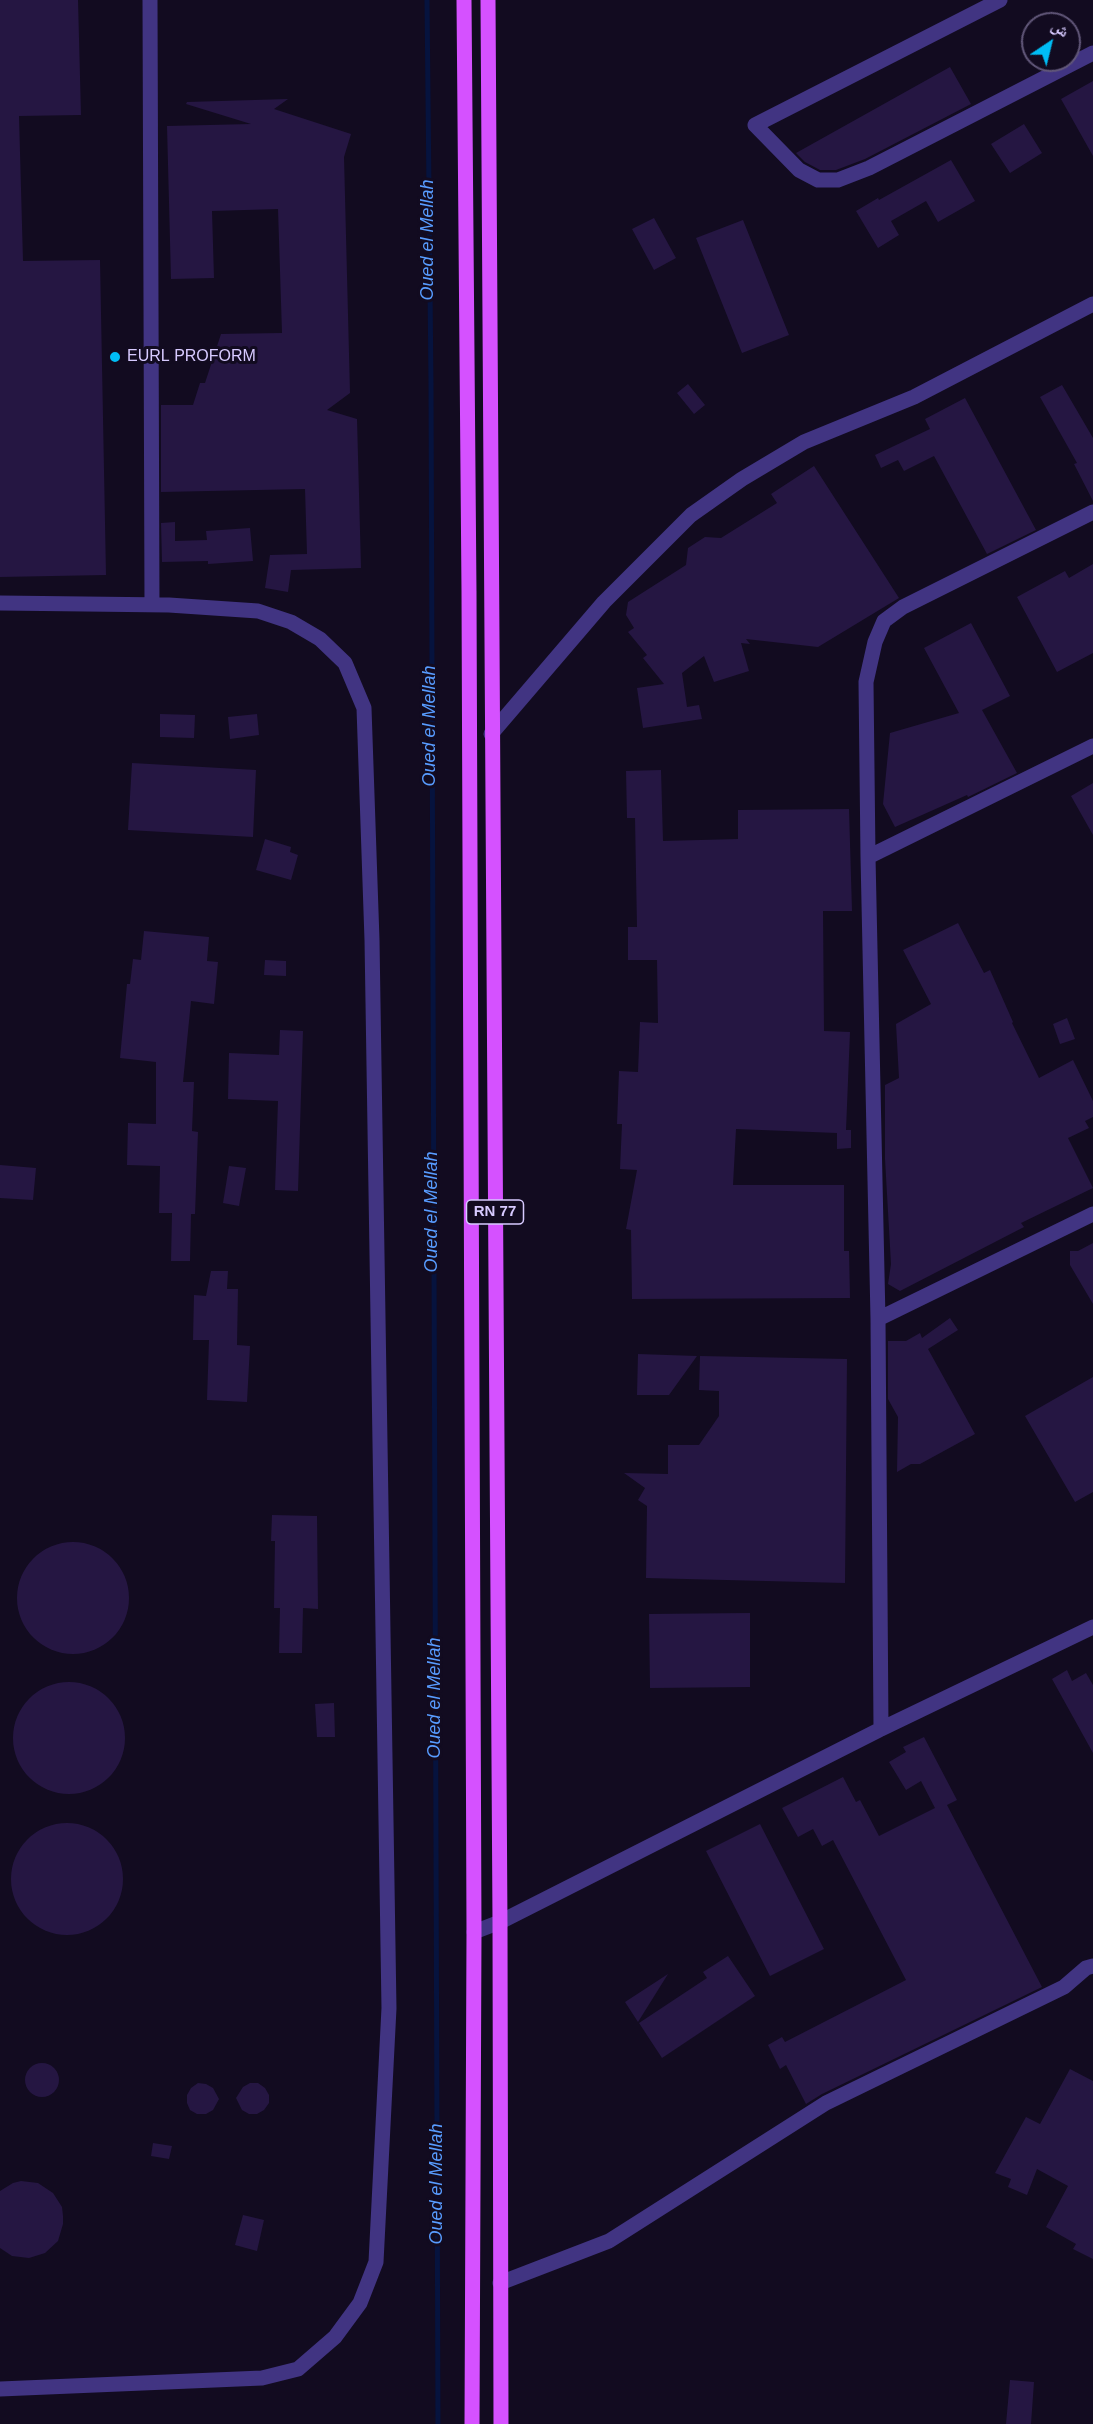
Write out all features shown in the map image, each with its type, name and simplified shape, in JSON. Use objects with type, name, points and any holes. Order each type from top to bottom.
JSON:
[{"type":"main road","name":"RN 77","points":[[464,0],[469,602],[474,1932],[472,2424]]},
{"type":"main road","name":"RN 77","points":[[488,0],[501,2424]]},
{"type":"street","points":[[150,0],[152,604]]},
{"type":"street","points":[[1000,0],[755,126],[799,170],[818,180],[838,180],[869,168],[1093,52]]},
{"type":"street","points":[[491,734],[604,602],[691,515],[724,491],[804,442],[914,397],[1093,304]]},
{"type":"street","points":[[881,1730],[878,1319],[866,682],[875,642],[884,621],[903,607],[1093,512]]},
{"type":"street","points":[[0,603],[152,604],[258,611],[291,622],[320,639],[345,663],[364,708],[372,952],[389,2008],[376,2262],[360,2303],[335,2337],[298,2369],[262,2378],[0,2389]]},
{"type":"street","points":[[868,857],[1093,746]]},
{"type":"street","points":[[878,1319],[1093,1214]]},
{"type":"street","points":[[474,1932],[500,1922],[881,1730],[1093,1627]]},
{"type":"street","points":[[500,2283],[609,2241],[826,2103],[1064,1987],[1086,1968],[1093,1966]]},
{"type":"building","points":[[0,0],[78,0],[81,115],[19,116],[23,261],[100,260],[106,575],[0,577]]},
{"type":"building","points":[[950,67],[971,104],[865,159],[836,170],[820,170],[805,162],[796,153]]},
{"type":"building","points":[[1093,81],[1093,156],[1061,99]]},
{"type":"building","points":[[288,99],[274,109],[351,134],[344,157],[350,393],[327,410],[357,419],[361,568],[291,570],[288,592],[265,588],[270,555],[307,554],[305,489],[161,492],[161,405],[193,405],[200,383],[205,383],[221,334],[282,333],[278,209],[212,211],[214,278],[171,279],[167,126],[251,124],[186,104],[187,102]]},
{"type":"building","points":[[1024,124],[1042,153],[1010,173],[991,144]]},
{"type":"building","points":[[951,160],[975,201],[938,222],[926,201],[891,221],[899,235],[878,248],[856,211]]},
{"type":"building","points":[[654,218],[676,258],[654,270],[632,229]]},
{"type":"building","points":[[743,220],[789,335],[742,353],[696,238]]},
{"type":"building","points":[[688,384],[705,405],[694,414],[677,393]]},
{"type":"building","points":[[1062,385],[1093,438],[1093,501],[1074,464],[1077,463],[1040,397]]},
{"type":"building","points":[[965,398],[1036,530],[987,554],[934,456],[904,471],[898,460],[881,468],[875,455],[930,429],[925,419]]},
{"type":"building","points":[[814,466],[899,598],[818,647],[746,639],[750,644],[741,643],[749,671],[714,682],[704,656],[682,673],[687,707],[699,705],[702,719],[643,728],[637,688],[664,684],[643,658],[647,655],[628,632],[634,628],[626,615],[628,602],[686,565],[688,548],[705,537],[721,538],[777,503],[771,494]]},
{"type":"building","points":[[175,522],[175,541],[207,540],[206,531],[250,528],[253,561],[208,564],[208,561],[162,562],[161,523]]},
{"type":"building","points":[[1093,564],[1093,653],[1057,672],[1017,597],[1065,571],[1069,578]]},
{"type":"building","points":[[971,623],[1010,696],[982,710],[1017,773],[968,797],[967,795],[895,827],[883,804],[890,733],[959,713],[924,648]]},
{"type":"building","points":[[160,714],[195,715],[194,738],[160,737]]},
{"type":"building","points":[[257,714],[259,735],[230,739],[228,717]]},
{"type":"building","points":[[132,763],[256,770],[253,837],[128,830]]},
{"type":"building","points":[[661,770],[663,841],[738,839],[738,810],[849,809],[852,911],[823,911],[824,1031],[850,1032],[846,1130],[851,1130],[851,1148],[837,1149],[837,1133],[736,1129],[733,1185],[844,1185],[844,1251],[849,1251],[850,1298],[632,1299],[631,1230],[626,1229],[637,1170],[620,1169],[622,1124],[617,1124],[619,1071],[638,1072],[640,1022],[658,1023],[657,960],[628,960],[628,927],[637,927],[635,818],[627,818],[626,771]]},
{"type":"building","points":[[1093,783],[1093,835],[1071,796]]},
{"type":"building","points":[[265,839],[291,847],[290,852],[298,855],[291,880],[256,870]]},
{"type":"building","points":[[958,923],[984,973],[990,970],[1012,1023],[1039,1078],[1073,1060],[1093,1101],[1093,1117],[1085,1121],[1089,1128],[1068,1138],[1093,1188],[1021,1223],[1024,1227],[900,1291],[888,1284],[891,1264],[885,1159],[885,1085],[899,1078],[896,1024],[931,1004],[903,950]]},
{"type":"building","points":[[144,931],[209,937],[207,961],[218,962],[214,1004],[191,1001],[183,1082],[194,1082],[192,1131],[198,1132],[195,1214],[191,1214],[190,1261],[171,1261],[172,1213],[159,1213],[160,1166],[127,1165],[128,1123],[156,1124],[156,1062],[120,1058],[127,984],[130,984],[133,959],[141,960]]},
{"type":"building","points":[[265,960],[286,961],[286,976],[264,975]]},
{"type":"building","points":[[1067,1018],[1075,1039],[1060,1044],[1053,1024]]},
{"type":"building","points":[[280,1030],[303,1031],[298,1191],[275,1190],[278,1101],[228,1099],[229,1053],[279,1055]]},
{"type":"building","points":[[0,1165],[36,1168],[33,1200],[0,1198]]},
{"type":"building","points":[[229,1166],[246,1168],[239,1206],[223,1203]]},
{"type":"building","points":[[1093,1243],[1093,1304],[1070,1265],[1070,1251],[1078,1251]]},
{"type":"building","points":[[211,1271],[228,1271],[227,1289],[238,1289],[237,1345],[250,1346],[247,1402],[207,1400],[209,1340],[193,1340],[194,1295],[206,1296]]},
{"type":"building","points":[[950,1318],[958,1330],[928,1349],[975,1434],[920,1464],[911,1464],[897,1472],[898,1417],[888,1399],[888,1341],[906,1341],[920,1333],[922,1338]]},
{"type":"building","points":[[638,1354],[697,1356],[669,1395],[637,1395]]},
{"type":"building","points":[[700,1356],[847,1359],[845,1583],[646,1578],[647,1506],[638,1500],[645,1488],[624,1473],[668,1474],[668,1445],[699,1445],[719,1416],[719,1391],[699,1390]]},
{"type":"building","points":[[1093,1377],[1093,1492],[1075,1502],[1025,1416]]},
{"type":"building","points":[[272,1515],[317,1516],[318,1609],[303,1608],[302,1653],[279,1653],[280,1608],[274,1608],[275,1541],[271,1541]]},
{"type":"building","points":[[73,1542],[94,1546],[112,1559],[125,1577],[129,1598],[125,1619],[112,1637],[94,1650],[73,1654],[52,1650],[34,1637],[21,1619],[17,1598],[21,1577],[34,1559],[52,1546]]},
{"type":"building","points":[[750,1613],[750,1687],[650,1688],[649,1614]]},
{"type":"building","points":[[1067,1670],[1072,1681],[1086,1673],[1093,1685],[1093,1753],[1052,1679]]},
{"type":"building","points":[[69,1682],[90,1686],[108,1699],[121,1717],[125,1738],[121,1759],[108,1777],[90,1790],[69,1794],[48,1790],[30,1777],[17,1759],[13,1738],[17,1717],[30,1699],[48,1686]]},
{"type":"building","points":[[334,1703],[335,1737],[317,1737],[315,1704]]},
{"type":"building","points":[[924,1737],[957,1800],[947,1805],[1042,1987],[822,2094],[806,2104],[786,2065],[780,2069],[768,2045],[782,2037],[785,2042],[906,1980],[833,1840],[822,1846],[813,1829],[798,1837],[782,1808],[843,1777],[856,1802],[860,1800],[879,1836],[935,1808],[921,1781],[906,1790],[889,1762],[906,1752],[903,1747]]},
{"type":"building","points":[[67,1823],[88,1827],[106,1840],[119,1858],[123,1879],[119,1900],[106,1918],[88,1931],[67,1935],[46,1931],[28,1918],[15,1900],[11,1879],[15,1858],[28,1840],[46,1827]]},
{"type":"building","points":[[760,1824],[824,1949],[770,1976],[706,1851]]},
{"type":"building","points":[[728,1956],[755,1996],[662,2058],[639,2023],[707,1978],[703,1972]]},
{"type":"building","points":[[668,1974],[638,2022],[625,2002]]},
{"type":"building","points":[[42,2063],[54,2068],[59,2080],[54,2092],[42,2097],[30,2092],[25,2080],[30,2068]]},
{"type":"building","points":[[1070,2069],[1093,2081],[1093,2259],[1073,2249],[1076,2244],[1046,2227],[1068,2186],[1037,2169],[1027,2195],[1008,2187],[1011,2179],[995,2173],[1026,2117],[1040,2124]]},
{"type":"building","points":[[198,2083],[213,2088],[219,2099],[213,2110],[206,2114],[197,2114],[190,2110],[187,2103],[187,2095]]},
{"type":"building","points":[[250,2083],[258,2083],[269,2095],[269,2103],[257,2114],[249,2114],[242,2110],[236,2098],[243,2087]]},
{"type":"building","points":[[153,2143],[172,2146],[169,2159],[151,2156]]},
{"type":"building","points":[[21,2181],[38,2183],[53,2193],[62,2207],[63,2216],[58,2241],[45,2253],[29,2258],[12,2256],[0,2248],[0,2191]]},
{"type":"building","points":[[243,2215],[264,2220],[257,2251],[235,2245]]},
{"type":"building","points":[[1010,2380],[1034,2382],[1031,2424],[1006,2424]]},
{"type":"waterway","name":"Oued el Mellah","points":[[427,0],[431,383],[438,2424]]},
{"type":"place","name":"EURL PROFORM","points":[[115,357]]}]
